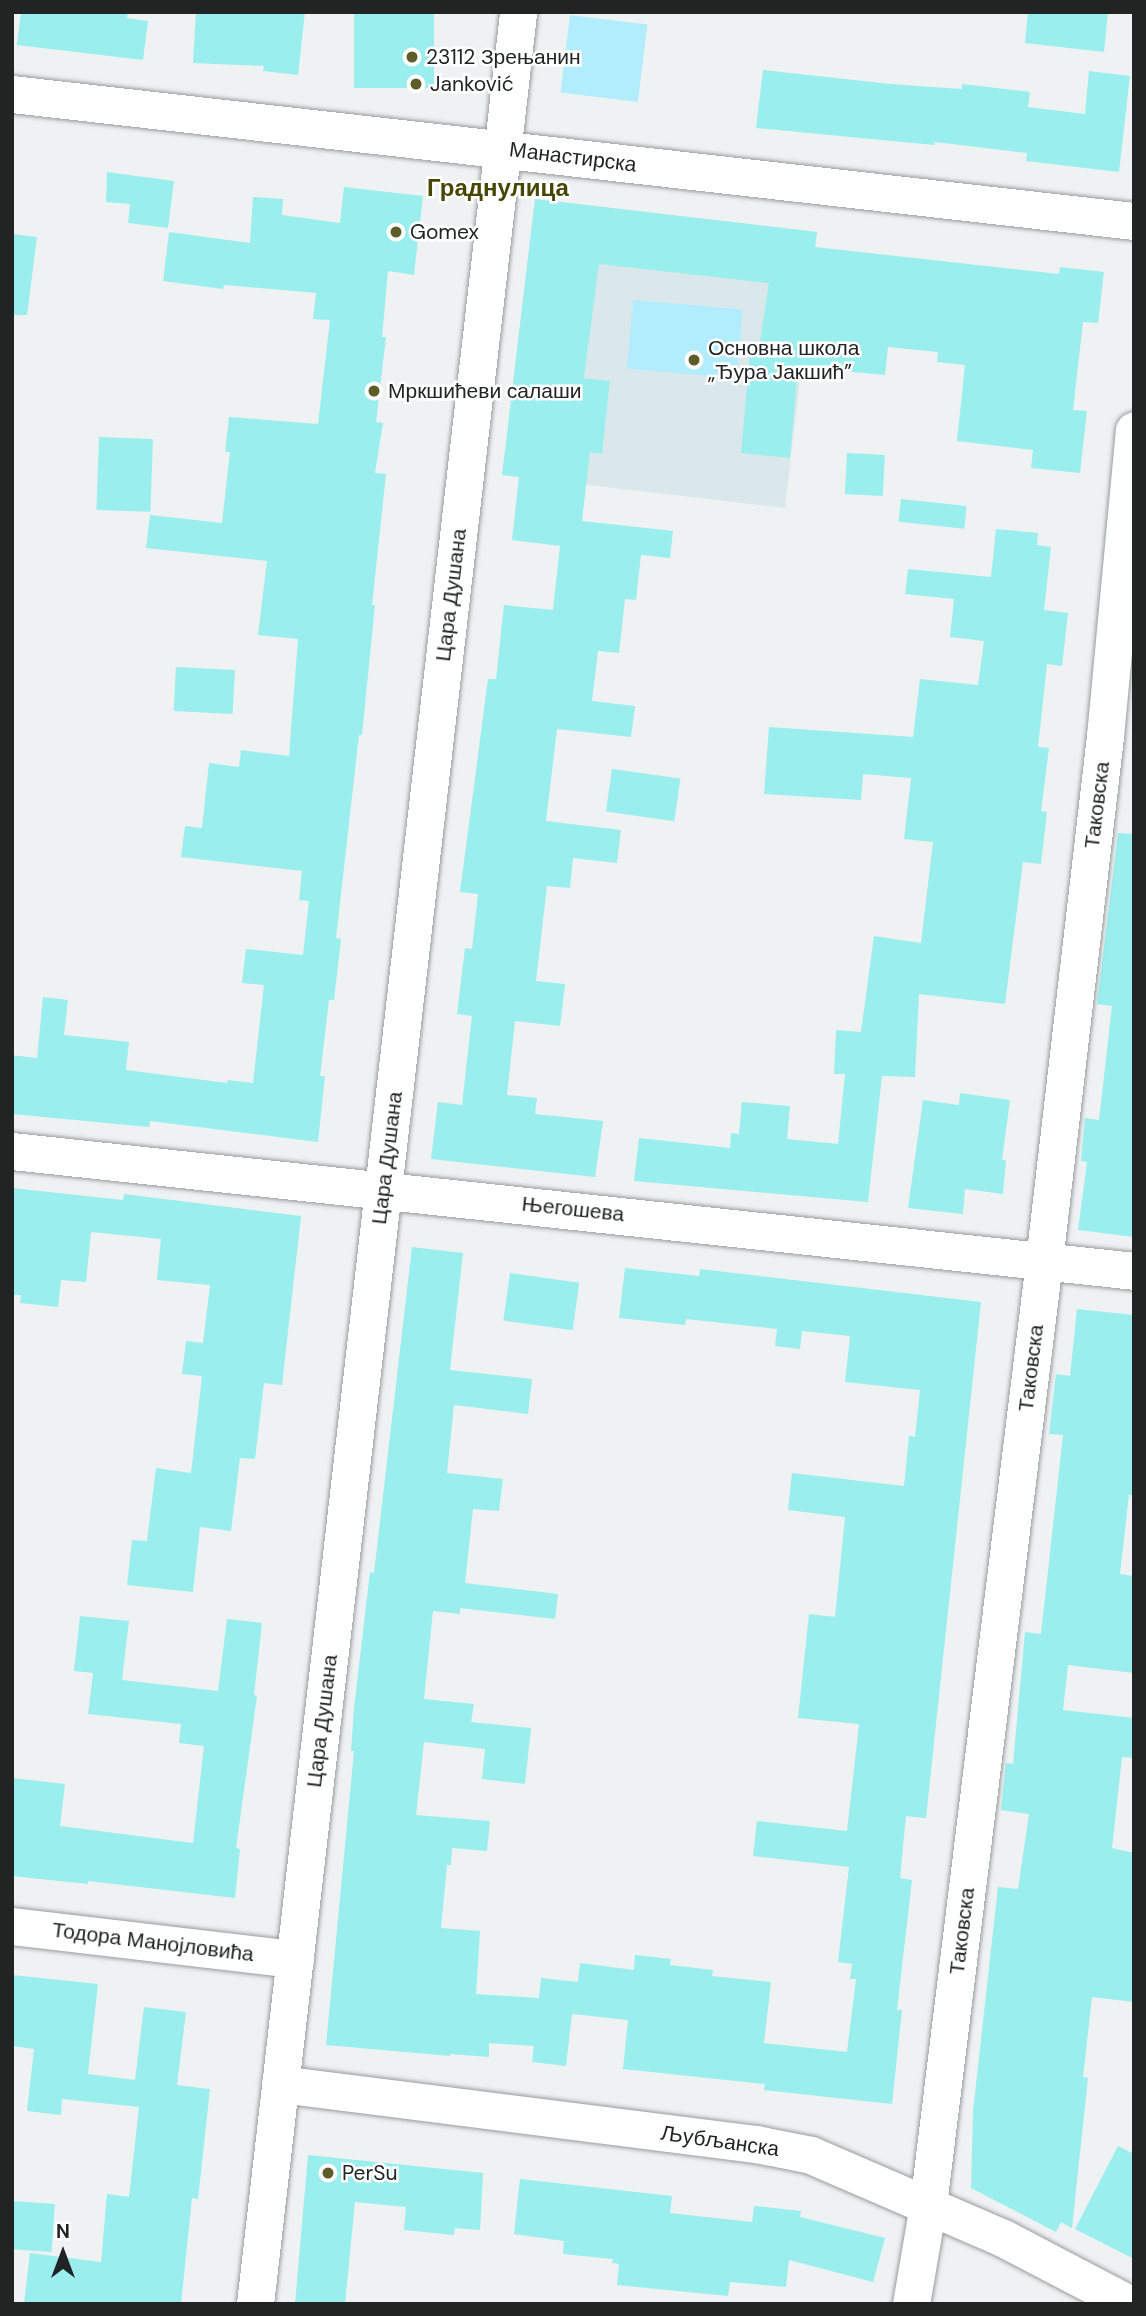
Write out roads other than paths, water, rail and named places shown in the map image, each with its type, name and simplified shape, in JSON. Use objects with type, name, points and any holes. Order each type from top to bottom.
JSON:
[{"type":"street","name":"Цара Душана","points":[[255,2304],[517,12]]},
{"type":"street","name":"Манастирска","points":[[12,94],[1134,221]]},
{"type":"street","name":"Таковска","points":[[911,2304],[928,2205],[1044,1261],[1105,736],[1134,430]]},
{"type":"street","name":"Његошева","points":[[12,1151],[1134,1271]]},
{"type":"street","name":"Тодора Манојловића","points":[[12,1926],[295,1959]]},
{"type":"street","name":"Љубљанска","points":[[280,2084],[756,2144],[811,2155],[1003,2238],[1129,2304]]},
{"type":"place","name":"23112 Зрењанин","points":[[412,57]]},
{"type":"place","name":"Janković","points":[[416,84]]},
{"type":"place","name":"Gomex","points":[[396,232]]},
{"type":"place","name":"Основна школа „Ђура Јакшић”","points":[[694,360]]},
{"type":"place","name":"Мркшићеви салаши","points":[[374,391]]},
{"type":"place","name":"PerSu","points":[[328,2173]]},
{"type":"district","name":"Граднулица","points":[[498,188]]}]
